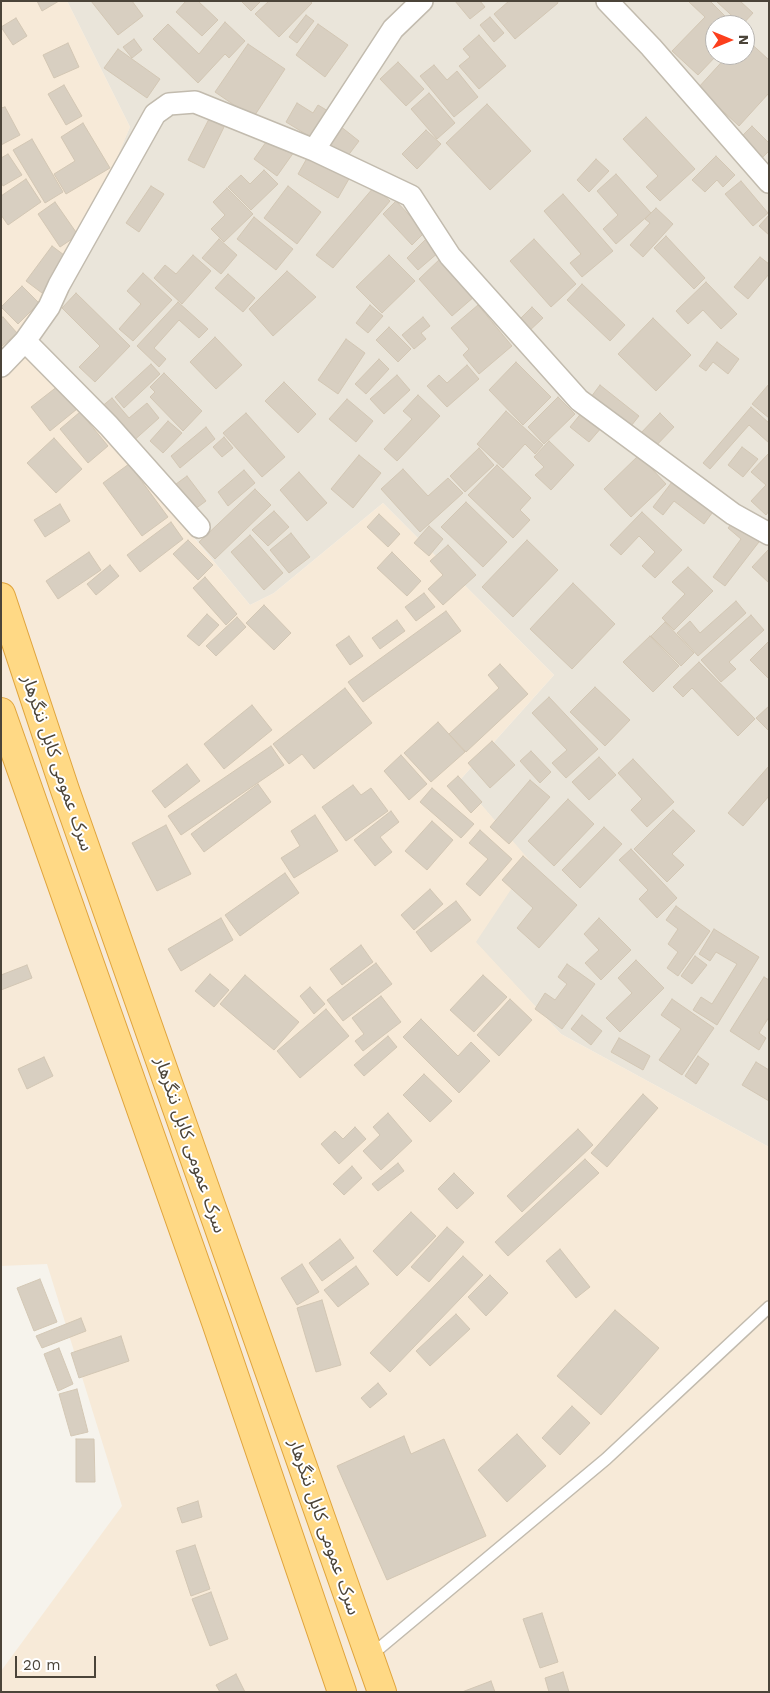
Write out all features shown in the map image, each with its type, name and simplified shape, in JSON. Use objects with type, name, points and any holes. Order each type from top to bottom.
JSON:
[{"type":"highway","name":"سرک عمومی کابل ننگرهار","points":[[1,597],[65,790],[382,1692]]},
{"type":"highway","name":"سرک عمومی کابل ننگرهار","points":[[1,712],[213,1313],[342,1692]]},
{"type":"street","points":[[314,150],[394,29],[422,1]]},
{"type":"street","points":[[607,1],[651,46],[769,182]]},
{"type":"street","points":[[1,366],[25,341],[49,307],[68,269],[155,114],[169,104],[195,102],[314,150],[411,196],[450,256],[579,400],[733,514],[769,534]]},
{"type":"street","points":[[25,341],[109,426],[199,527]]},
{"type":"lane","points":[[370,1656],[606,1459],[769,1307]]},
{"type":"shaded area","points":[[1,1],[67,1],[130,127],[44,333],[33,344],[250,605],[274,593],[383,503],[554,675],[460,780],[530,861],[476,942],[561,1034],[769,1147],[769,1692],[1,1692],[1,1671],[122,1506],[47,1264],[1,1266]]},
{"type":"shaded area","points":[[67,1],[769,1],[769,1147],[561,1034],[475,942],[529,861],[460,780],[554,675],[383,503],[274,593],[250,605],[33,343],[130,127]]},
{"type":"building","points":[[37,1],[59,1],[42,11]]},
{"type":"building","points":[[91,1],[132,1],[143,16],[118,35]]},
{"type":"building","points":[[186,1],[198,1],[218,20],[202,36],[176,12]]},
{"type":"building","points":[[241,1],[261,1],[251,11]]},
{"type":"building","points":[[269,1],[310,1],[312,3],[279,37],[255,14]]},
{"type":"building","points":[[455,1],[480,1],[485,7],[470,19]]},
{"type":"building","points":[[509,1],[557,1],[558,3],[515,39],[494,14]]},
{"type":"building","points":[[688,1],[710,1],[724,15],[705,15],[705,17]]},
{"type":"building","points":[[716,1],[740,1],[753,13],[751,15],[731,15]]},
{"type":"building","points":[[306,15],[314,21],[297,43],[289,37]]},
{"type":"building","points":[[490,17],[504,33],[494,42],[480,25]]},
{"type":"building","points":[[705,17],[705,65],[708,65],[698,75],[672,51]]},
{"type":"building","points":[[16,18],[27,36],[13,45],[1,27]]},
{"type":"building","points":[[225,22],[245,41],[229,58],[225,54],[198,83],[153,39],[168,24],[199,54]]},
{"type":"building","points":[[318,24],[348,45],[325,77],[296,55]]},
{"type":"building","points":[[479,35],[506,66],[479,89],[459,66],[470,57],[463,49]]},
{"type":"building","points":[[134,39],[142,50],[132,58],[123,47]]},
{"type":"building","points":[[68,43],[79,67],[54,78],[43,55]]},
{"type":"building","points":[[248,44],[285,69],[253,118],[215,92]]},
{"type":"building","points":[[755,47],[769,60],[769,93],[739,126],[698,88],[719,65],[755,65]]},
{"type":"building","points":[[118,49],[160,79],[147,98],[104,68]]},
{"type":"building","points":[[398,62],[424,89],[406,106],[380,79]]},
{"type":"building","points":[[434,65],[447,80],[457,71],[478,97],[454,117],[420,76]]},
{"type":"building","points":[[64,85],[82,116],[66,125],[48,94]]},
{"type":"building","points":[[429,93],[455,123],[437,139],[411,109]]},
{"type":"building","points":[[297,103],[313,113],[318,105],[333,114],[317,141],[286,122]]},
{"type":"building","points":[[487,104],[531,151],[490,190],[446,143]]},
{"type":"building","points":[[5,107],[20,135],[1,145],[1,108]]},
{"type":"building","points":[[646,117],[695,169],[660,201],[646,187],[658,176],[623,139]]},
{"type":"building","points":[[209,119],[224,127],[204,168],[188,160]]},
{"type":"building","points":[[83,123],[110,168],[66,194],[54,174],[75,161],[61,137]]},
{"type":"building","points":[[340,126],[359,141],[344,161],[325,147]]},
{"type":"building","points":[[752,126],[769,143],[769,151],[763,157],[742,136]]},
{"type":"building","points":[[426,130],[441,144],[417,169],[402,154]]},
{"type":"building","points":[[271,135],[294,152],[277,176],[254,159]]},
{"type":"building","points":[[32,139],[63,192],[45,203],[13,150]]},
{"type":"building","points":[[310,153],[350,177],[338,198],[298,174]]},
{"type":"building","points":[[8,154],[22,175],[3,186],[1,182],[1,158]]},
{"type":"building","points":[[716,156],[735,175],[723,187],[717,180],[705,192],[692,180]]},
{"type":"building","points":[[596,159],[609,171],[589,192],[577,180]]},
{"type":"building","points":[[264,170],[278,184],[251,210],[228,187],[241,175],[250,184]]},
{"type":"building","points":[[616,174],[651,213],[616,244],[603,229],[618,215],[597,191]]},
{"type":"building","points":[[26,179],[41,202],[8,225],[1,215],[1,196]]},
{"type":"building","points":[[741,181],[768,213],[753,226],[725,194]]},
{"type":"building","points":[[151,186],[164,194],[139,232],[126,223]]},
{"type":"building","points":[[288,186],[321,212],[297,244],[264,218]]},
{"type":"building","points":[[374,187],[390,201],[333,268],[316,255]]},
{"type":"building","points":[[227,188],[253,214],[224,242],[211,229],[225,215],[213,202]]},
{"type":"building","points":[[563,194],[613,251],[582,277],[570,263],[581,254],[544,211]]},
{"type":"building","points":[[396,201],[425,232],[412,245],[383,214]]},
{"type":"building","points":[[55,202],[78,235],[60,247],[38,214]]},
{"type":"building","points":[[656,208],[673,224],[643,257],[630,245],[650,223],[645,219]]},
{"type":"building","points":[[769,215],[769,235],[759,226]]},
{"type":"building","points":[[254,217],[293,249],[276,270],[237,239]]},
{"type":"building","points":[[666,236],[705,278],[694,289],[654,248]]},
{"type":"building","points":[[219,239],[237,255],[221,274],[202,258]]},
{"type":"building","points":[[426,239],[439,252],[418,270],[407,258]]},
{"type":"building","points":[[534,239],[576,284],[551,307],[510,261]]},
{"type":"building","points":[[52,246],[68,258],[42,293],[26,281]]},
{"type":"building","points":[[193,255],[211,271],[182,304],[154,278],[165,265],[176,274]]},
{"type":"building","points":[[389,255],[415,281],[382,313],[356,287]]},
{"type":"building","points":[[760,257],[769,264],[769,274],[748,299],[734,287]]},
{"type":"building","points":[[441,258],[475,296],[452,316],[419,279]]},
{"type":"building","points":[[287,271],[316,297],[273,336],[249,309]]},
{"type":"building","points":[[143,273],[172,300],[133,341],[119,329],[141,304],[127,291]]},
{"type":"building","points":[[228,274],[255,298],[243,312],[215,288]]},
{"type":"building","points":[[706,282],[737,314],[721,329],[703,310],[688,324],[676,311]]},
{"type":"building","points":[[582,284],[625,325],[610,341],[567,300]]},
{"type":"building","points":[[22,286],[39,303],[18,324],[1,307]]},
{"type":"building","points":[[76,293],[130,346],[95,382],[79,367],[100,346],[62,308]]},
{"type":"building","points":[[178,302],[208,329],[199,338],[179,320],[154,348],[166,359],[159,367],[137,346]]},
{"type":"building","points":[[370,305],[383,316],[368,333],[356,323]]},
{"type":"building","points":[[478,305],[512,346],[479,374],[463,355],[469,349],[451,328]]},
{"type":"building","points":[[532,307],[543,318],[527,333],[517,322]]},
{"type":"building","points":[[3,317],[17,333],[1,347],[1,318]]},
{"type":"building","points":[[423,317],[430,326],[421,333],[426,339],[414,349],[402,335]]},
{"type":"building","points":[[653,318],[691,355],[656,391],[618,354]]},
{"type":"building","points":[[389,327],[411,349],[398,362],[376,340]]},
{"type":"building","points":[[215,337],[242,365],[216,389],[190,362]]},
{"type":"building","points":[[346,339],[365,353],[338,394],[318,380]]},
{"type":"building","points":[[717,342],[739,359],[728,374],[713,362],[706,371],[699,366]]},
{"type":"building","points":[[379,359],[389,369],[366,394],[355,384]]},
{"type":"building","points":[[516,362],[551,397],[523,425],[489,390]]},
{"type":"building","points":[[151,364],[160,374],[124,408],[115,397]]},
{"type":"building","points":[[467,365],[479,379],[447,407],[427,386],[439,375],[447,383]]},
{"type":"building","points":[[164,373],[202,411],[183,431],[150,397],[155,392],[150,387]]},
{"type":"building","points":[[397,375],[410,390],[384,414],[370,399]]},
{"type":"building","points":[[284,382],[316,414],[298,433],[265,401]]},
{"type":"building","points":[[769,384],[769,418],[752,404]]},
{"type":"building","points":[[600,385],[639,416],[627,431],[588,401]]},
{"type":"building","points":[[58,386],[77,409],[50,431],[31,407]]},
{"type":"building","points":[[418,395],[440,416],[397,461],[384,449],[412,419],[403,411]]},
{"type":"building","points":[[558,397],[575,414],[544,444],[528,427]]},
{"type":"building","points":[[112,398],[129,418],[147,403],[159,418],[131,443],[100,408]]},
{"type":"building","points":[[347,399],[373,421],[356,442],[329,419]]},
{"type":"building","points":[[751,407],[769,423],[769,443],[749,425],[710,469],[703,463]]},
{"type":"building","points":[[506,411],[543,445],[535,454],[525,444],[503,468],[477,444]]},
{"type":"building","points":[[583,411],[602,427],[589,442],[570,427]]},
{"type":"building","points":[[80,412],[108,446],[88,463],[60,429]]},
{"type":"building","points":[[246,413],[285,457],[262,477],[223,433]]},
{"type":"building","points":[[660,413],[674,427],[653,449],[639,435]]},
{"type":"building","points":[[168,421],[182,433],[163,453],[150,441]]},
{"type":"building","points":[[206,427],[215,439],[180,468],[171,456]]},
{"type":"building","points":[[224,437],[233,448],[222,457],[213,447]]},
{"type":"building","points":[[54,438],[82,469],[56,493],[27,463]]},
{"type":"building","points":[[549,441],[574,465],[551,490],[535,475],[544,467],[534,457]]},
{"type":"building","points":[[742,447],[758,459],[743,477],[728,465]]},
{"type":"building","points":[[479,448],[494,465],[465,492],[450,476]]},
{"type":"building","points":[[769,453],[769,511],[766,515],[751,501],[766,485],[751,472]]},
{"type":"building","points":[[359,455],[381,473],[353,508],[331,489]]},
{"type":"building","points":[[639,455],[666,484],[631,517],[604,489]]},
{"type":"building","points":[[129,464],[168,517],[142,536],[103,483]]},
{"type":"building","points":[[497,465],[531,498],[520,510],[530,520],[513,538],[468,495]]},
{"type":"building","points":[[403,469],[428,496],[448,478],[463,493],[420,532],[381,489]]},
{"type":"building","points":[[244,470],[255,483],[228,506],[218,492]]},
{"type":"building","points":[[299,472],[327,503],[307,521],[280,490]]},
{"type":"building","points":[[187,476],[206,501],[191,512],[172,487]]},
{"type":"building","points":[[675,478],[715,509],[704,524],[674,501],[663,515],[653,507]]},
{"type":"building","points":[[255,489],[271,505],[215,559],[199,542]]},
{"type":"building","points":[[466,502],[507,542],[483,567],[441,527]]},
{"type":"building","points":[[60,504],[70,521],[45,537],[34,520]]},
{"type":"building","points":[[274,511],[289,527],[268,546],[252,530]]},
{"type":"building","points":[[642,512],[682,550],[655,578],[642,566],[655,552],[639,536],[621,555],[610,545]]},
{"type":"building","points":[[379,514],[400,534],[388,547],[367,527]]},
{"type":"building","points":[[736,518],[762,538],[725,586],[713,577],[741,539],[728,528]]},
{"type":"building","points":[[171,522],[183,539],[140,572],[127,555]]},
{"type":"building","points":[[429,526],[443,539],[429,556],[414,543]]},
{"type":"building","points":[[291,533],[310,557],[289,573],[270,550]]},
{"type":"building","points":[[250,535],[283,573],[264,590],[231,552]]},
{"type":"building","points":[[188,540],[213,565],[198,580],[173,554]]},
{"type":"building","points":[[527,540],[558,570],[513,617],[482,587]]},
{"type":"building","points":[[448,545],[476,575],[443,605],[428,589],[443,575],[430,561]]},
{"type":"building","points":[[769,549],[769,583],[752,567]]},
{"type":"building","points":[[89,552],[101,570],[58,599],[46,581]]},
{"type":"building","points":[[392,552],[421,581],[407,596],[377,568]]},
{"type":"building","points":[[110,565],[119,576],[96,595],[87,584]]},
{"type":"building","points":[[688,567],[713,591],[674,630],[662,618],[685,594],[672,582]]},
{"type":"building","points":[[205,577],[237,614],[226,625],[193,588]]},
{"type":"building","points":[[573,583],[615,624],[572,669],[530,629]]},
{"type":"building","points":[[424,593],[435,607],[416,621],[405,607]]},
{"type":"building","points":[[736,601],[746,613],[698,656],[677,633],[690,621],[700,633]]},
{"type":"building","points":[[264,605],[291,633],[274,650],[246,623]]},
{"type":"building","points":[[446,611],[461,631],[363,702],[348,682]]},
{"type":"building","points":[[207,614],[219,625],[199,646],[187,636]]},
{"type":"building","points":[[751,615],[764,630],[729,662],[736,669],[721,682],[701,660]]},
{"type":"building","points":[[237,617],[246,627],[216,656],[206,646]]},
{"type":"building","points":[[397,620],[405,631],[380,649],[372,638]]},
{"type":"building","points":[[665,622],[694,653],[681,666],[651,636]]},
{"type":"building","points":[[349,636],[363,656],[350,665],[336,645]]},
{"type":"building","points":[[650,636],[679,666],[653,692],[623,662]]},
{"type":"building","points":[[769,641],[769,679],[750,660]]},
{"type":"building","points":[[699,662],[755,719],[738,736],[692,688],[683,697],[673,687]]},
{"type":"building","points":[[500,664],[528,694],[466,752],[449,734],[499,688],[488,675]]},
{"type":"building","points":[[595,687],[630,720],[605,746],[570,712]]},
{"type":"building","points":[[345,688],[372,723],[314,769],[302,754],[289,764],[273,744]]},
{"type":"building","points":[[549,697],[598,749],[566,778],[552,763],[567,750],[532,713]]},
{"type":"building","points":[[252,705],[272,730],[224,769],[204,744]]},
{"type":"building","points":[[769,706],[769,731],[756,718]]},
{"type":"building","points":[[438,722],[465,752],[431,782],[404,753]]},
{"type":"building","points":[[492,741],[515,765],[490,788],[468,763]]},
{"type":"building","points":[[271,746],[284,765],[181,835],[168,816]]},
{"type":"building","points":[[531,751],[551,772],[540,783],[520,761]]},
{"type":"building","points":[[401,755],[427,784],[409,800],[384,771]]},
{"type":"building","points":[[599,757],[616,775],[589,800],[572,782]]},
{"type":"building","points":[[633,759],[674,802],[647,827],[631,810],[642,799],[618,773]]},
{"type":"building","points":[[187,764],[200,781],[165,808],[152,791]]},
{"type":"building","points":[[769,766],[769,796],[743,826],[728,813]]},
{"type":"building","points":[[458,776],[482,802],[471,813],[447,786]]},
{"type":"building","points":[[530,780],[550,797],[509,844],[490,827]]},
{"type":"building","points":[[258,784],[271,802],[204,852],[191,834]]},
{"type":"building","points":[[353,785],[361,795],[371,788],[388,811],[346,841],[322,807]]},
{"type":"building","points":[[432,788],[474,824],[461,838],[420,802]]},
{"type":"building","points":[[568,799],[594,824],[554,866],[528,841]]},
{"type":"building","points":[[673,810],[695,831],[672,854],[684,865],[667,882],[634,849]]},
{"type":"building","points":[[391,811],[399,822],[380,837],[392,852],[375,866],[354,840]]},
{"type":"building","points":[[315,815],[338,851],[294,878],[281,858],[300,846],[291,831]]},
{"type":"building","points":[[432,821],[453,840],[427,870],[405,851]]},
{"type":"building","points":[[166,825],[191,874],[157,891],[132,843]]},
{"type":"building","points":[[604,827],[622,844],[580,888],[562,870]]},
{"type":"building","points":[[480,830],[512,859],[480,896],[466,884],[488,859],[469,843]]},
{"type":"building","points":[[631,849],[677,898],[657,918],[639,899],[648,890],[619,860]]},
{"type":"building","points":[[523,856],[577,905],[539,948],[517,928],[533,908],[502,880]]},
{"type":"building","points":[[285,873],[299,893],[240,936],[225,915]]},
{"type":"building","points":[[430,889],[443,904],[414,930],[401,915]]},
{"type":"building","points":[[456,901],[471,920],[431,952],[416,932]]},
{"type":"building","points":[[676,906],[710,931],[678,976],[667,968],[678,952],[668,944],[678,929],[666,920]]},
{"type":"building","points":[[221,918],[233,940],[181,971],[168,949]]},
{"type":"building","points":[[599,918],[631,950],[601,980],[585,963],[599,950],[584,934]]},
{"type":"building","points":[[714,929],[759,957],[717,1025],[693,1010],[701,997],[712,1004],[737,964],[716,952],[710,961],[699,954]]},
{"type":"building","points":[[361,945],[373,962],[342,985],[330,969]]},
{"type":"building","points":[[695,956],[707,965],[692,984],[681,976]]},
{"type":"building","points":[[636,960],[664,988],[620,1032],[606,1018],[632,993],[618,978]]},
{"type":"building","points":[[376,963],[392,984],[343,1021],[327,1000]]},
{"type":"building","points":[[567,964],[595,984],[562,1029],[535,1009],[545,993],[555,1000],[567,984],[558,977]]},
{"type":"building","points":[[27,965],[32,978],[1,990],[1,975]]},
{"type":"building","points":[[210,974],[229,990],[214,1007],[195,991]]},
{"type":"building","points":[[245,975],[299,1022],[274,1050],[220,1004]]},
{"type":"building","points":[[483,975],[507,997],[474,1032],[450,1010]]},
{"type":"building","points":[[764,977],[769,980],[769,1017],[759,1033],[766,1038],[759,1050],[730,1031]]},
{"type":"building","points":[[310,987],[325,1004],[314,1014],[300,996]]},
{"type":"building","points":[[381,996],[401,1022],[363,1051],[355,1041],[364,1034],[352,1018]]},
{"type":"building","points":[[510,999],[532,1020],[499,1056],[477,1035]]},
{"type":"building","points":[[672,999],[714,1028],[682,1075],[659,1060],[681,1029],[661,1015]]},
{"type":"building","points":[[326,1009],[349,1036],[300,1078],[277,1051]]},
{"type":"building","points":[[582,1015],[602,1031],[591,1045],[571,1029]]},
{"type":"building","points":[[421,1019],[458,1056],[471,1042],[490,1061],[459,1093],[403,1037]]},
{"type":"building","points":[[388,1036],[397,1047],[364,1076],[354,1065]]},
{"type":"building","points":[[619,1038],[650,1056],[643,1070],[611,1052]]},
{"type":"building","points":[[698,1056],[709,1064],[696,1084],[685,1076]]},
{"type":"building","points":[[44,1057],[53,1076],[27,1089],[18,1069]]},
{"type":"building","points":[[756,1062],[769,1070],[769,1101],[742,1085]]},
{"type":"building","points":[[424,1074],[452,1101],[430,1122],[403,1095]]},
{"type":"building","points":[[643,1094],[658,1108],[607,1167],[591,1153]]},
{"type":"building","points":[[388,1113],[412,1141],[381,1170],[363,1151],[380,1135],[373,1127]]},
{"type":"building","points":[[355,1127],[366,1139],[339,1164],[321,1144],[335,1131],[343,1139]]},
{"type":"building","points":[[578,1129],[593,1145],[522,1212],[507,1196]]},
{"type":"building","points":[[585,1159],[599,1173],[508,1256],[495,1242]]},
{"type":"building","points":[[398,1163],[404,1171],[378,1191],[372,1184]]},
{"type":"building","points":[[352,1166],[362,1178],[344,1195],[333,1184]]},
{"type":"building","points":[[454,1173],[474,1193],[457,1209],[438,1189]]},
{"type":"building","points":[[411,1212],[436,1236],[397,1276],[373,1251]]},
{"type":"building","points":[[447,1227],[464,1242],[429,1282],[411,1267]]},
{"type":"building","points":[[340,1239],[354,1258],[322,1281],[309,1263]]},
{"type":"building","points":[[560,1249],[590,1287],[576,1298],[546,1261]]},
{"type":"building","points":[[463,1256],[483,1275],[390,1372],[370,1353]]},
{"type":"building","points":[[302,1264],[319,1292],[297,1305],[281,1278]]},
{"type":"building","points":[[356,1266],[369,1284],[338,1307],[324,1290]]},
{"type":"building","points":[[490,1275],[508,1293],[486,1316],[468,1297]]},
{"type":"building","points":[[40,1279],[57,1322],[34,1331],[17,1288]]},
{"type":"building","points":[[322,1300],[341,1365],[316,1372],[297,1308]]},
{"type":"building","points":[[615,1310],[659,1348],[601,1415],[557,1376]]},
{"type":"building","points":[[456,1314],[470,1329],[430,1366],[416,1351]]},
{"type":"building","points":[[81,1318],[86,1331],[42,1348],[36,1336]]},
{"type":"building","points":[[121,1336],[129,1361],[79,1378],[71,1353]]},
{"type":"building","points":[[59,1348],[73,1384],[58,1391],[44,1354]]},
{"type":"building","points":[[378,1383],[387,1394],[370,1408],[361,1398]]},
{"type":"building","points":[[77,1389],[88,1432],[71,1436],[59,1394]]},
{"type":"building","points":[[572,1406],[590,1423],[560,1455],[542,1438]]},
{"type":"building","points":[[517,1434],[546,1466],[507,1502],[478,1470]]},
{"type":"building","points":[[404,1436],[411,1454],[444,1439],[486,1536],[387,1580],[337,1466]]},
{"type":"building","points":[[76,1439],[94,1439],[95,1482],[76,1482]]},
{"type":"building","points":[[198,1501],[202,1517],[182,1523],[177,1508]]},
{"type":"building","points":[[195,1545],[210,1589],[191,1596],[176,1551]]},
{"type":"building","points":[[211,1592],[228,1639],[210,1646],[192,1599]]},
{"type":"building","points":[[542,1613],[558,1662],[540,1668],[523,1619]]},
{"type":"building","points":[[563,1672],[569,1692],[549,1692],[545,1678]]},
{"type":"building","points":[[236,1674],[245,1692],[220,1692],[216,1685]]},
{"type":"building","points":[[491,1681],[495,1692],[462,1692]]}]
